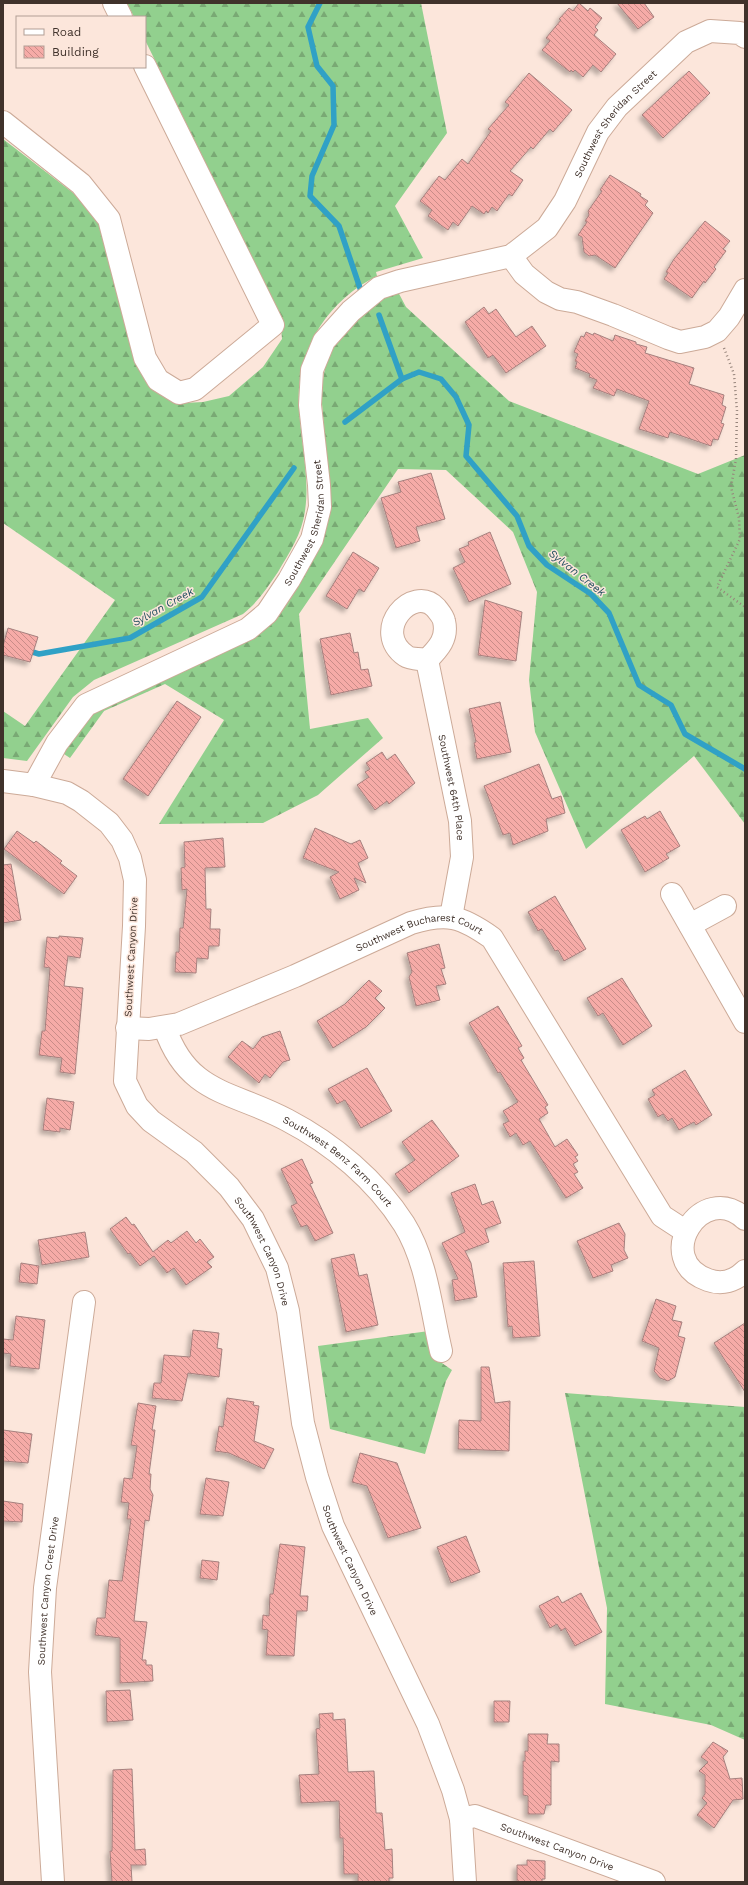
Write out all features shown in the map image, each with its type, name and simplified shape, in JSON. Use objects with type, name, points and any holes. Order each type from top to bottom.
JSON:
[{"type":"street","points":[[114,3],[120,16]]},
{"type":"street","name":"Southwest Sheridan Street","points":[[34,785],[57,743],[86,704],[248,629],[267,613],[272,606],[312,540],[320,507],[310,405],[312,370],[324,341],[351,311],[379,288],[400,281],[511,256],[547,228],[565,201],[598,132],[617,107],[686,42],[710,32],[740,33],[745,37]]},
{"type":"street","points":[[3,122],[81,184],[109,219],[146,358],[158,380],[179,393],[195,389],[273,325],[146,68]]},
{"type":"street","points":[[511,256],[524,274],[546,292],[614,315],[680,342],[693,341],[717,331],[729,317],[745,290]]},
{"type":"street","name":"Southwest 64th Place","points":[[427,660],[460,821],[462,857],[451,917]]},
{"type":"street","name":"Southwest Canyon Drive","points":[[3,781],[34,785],[67,794],[81,801],[109,823],[122,840],[130,858],[134,880],[134,926],[125,1082],[137,1106],[152,1121],[194,1152],[229,1187],[253,1219],[277,1268],[288,1311],[302,1422],[317,1477],[333,1526],[433,1735],[453,1790],[461,1819],[464,1882]]},
{"type":"street","points":[[672,894],[745,1022]]},
{"type":"street","points":[[690,925],[725,906]]},
{"type":"street","name":"Southwest Bucharest Court","points":[[127,1028],[165,1028],[178,1024],[295,976],[411,923],[430,917],[451,917],[474,926],[492,938],[662,1216],[685,1231]]},
{"type":"street","name":"Southwest Benz Farm Court","points":[[165,1028],[170,1045],[176,1054],[194,1075],[205,1084],[223,1094],[286,1119],[309,1133],[349,1163],[382,1194],[404,1224],[414,1241],[421,1262],[441,1351]]},
{"type":"street","points":[[744,1215],[720,1208],[709,1210],[694,1218],[685,1231],[682,1244],[684,1256],[690,1268],[701,1277],[714,1282],[727,1282],[740,1276],[745,1271]]},
{"type":"street","name":"Southwest Canyon Crest Drive","points":[[53,1882],[40,1672],[44,1588],[84,1302]]},
{"type":"street","name":"Southwest Canyon Drive","points":[[461,1819],[475,1816],[654,1882]]},
{"type":"path","points":[[717,331],[734,374],[737,411],[734,446],[736,459],[731,487],[739,518],[740,539],[717,587],[745,607]]},
{"type":"green space","points":[[127,3],[421,3],[447,133],[395,206],[423,258],[376,272],[377,276],[343,299],[329,314],[318,330],[309,348],[302,367],[299,387],[300,421],[305,460],[305,511],[301,528],[294,543],[270,584],[258,600],[243,614],[94,680],[73,697],[27,761],[3,758],[3,711],[25,726],[115,600],[3,523],[3,139],[85,202],[103,227],[148,378],[184,403],[203,402],[229,396],[263,367],[282,339],[280,314],[146,42],[146,16],[134,16]]},
{"type":"green space","points":[[396,288],[406,307],[509,401],[698,474],[745,455],[745,824],[694,756],[586,849],[535,732],[529,680],[537,592],[513,532],[446,470],[398,469],[299,614],[310,729],[368,718],[383,738],[318,795],[263,823],[159,824],[224,720],[165,684],[104,711],[70,758],[61,752],[89,713],[266,624],[328,479],[321,391],[326,363],[339,337],[351,322]]},
{"type":"green space","points":[[429,1331],[439,1361],[452,1370],[446,1381],[425,1454],[330,1429],[318,1346]]},
{"type":"green space","points":[[565,1393],[745,1407],[745,1740],[711,1725],[605,1704],[607,1608]]},
{"type":"building","points":[[579,3],[588,11],[590,8],[602,18],[595,27],[598,30],[594,35],[616,54],[601,72],[593,65],[583,77],[575,70],[573,72],[571,70],[570,72],[542,50],[550,41],[546,38],[561,20],[559,19],[569,8],[573,11]]},
{"type":"building","points":[[617,3],[644,3],[654,17],[638,29]]},
{"type":"building","points":[[689,71],[710,93],[663,138],[642,115]]},
{"type":"building","points":[[529,73],[572,110],[553,132],[550,129],[533,149],[531,147],[510,171],[523,180],[512,196],[509,194],[497,211],[492,207],[488,213],[486,211],[484,214],[472,206],[458,226],[453,222],[448,230],[428,216],[432,210],[420,201],[439,176],[445,180],[462,159],[468,164],[491,131],[488,129],[509,105],[505,102]]},
{"type":"building","points":[[610,175],[641,194],[640,196],[648,201],[645,205],[653,213],[615,268],[595,255],[589,256],[584,252],[582,237],[578,235],[587,222],[585,221],[589,215],[588,211],[602,191],[600,190]]},
{"type":"building","points":[[705,221],[730,241],[723,249],[726,251],[714,267],[716,269],[705,283],[704,281],[692,298],[664,279],[668,273],[666,272],[674,259]]},
{"type":"building","points":[[484,307],[489,314],[496,309],[516,337],[532,326],[546,346],[506,373],[493,355],[488,358],[465,322]]},
{"type":"building","points":[[586,332],[593,335],[594,333],[613,341],[615,335],[636,342],[636,344],[647,347],[645,353],[694,368],[689,384],[724,395],[722,405],[726,407],[721,423],[724,424],[718,440],[713,439],[711,446],[670,432],[668,438],[639,429],[649,401],[617,389],[614,396],[593,388],[597,380],[589,377],[590,374],[575,368],[577,362],[575,361],[578,354],[574,352],[581,336],[584,337]]},
{"type":"building","points":[[431,473],[445,519],[416,527],[420,541],[396,548],[381,498],[401,492],[398,482]]},
{"type":"building","points":[[490,532],[511,584],[469,602],[453,568],[465,562],[459,549],[469,545],[468,542]]},
{"type":"building","points":[[353,552],[379,568],[364,592],[359,589],[347,609],[326,596]]},
{"type":"building","points":[[485,600],[522,612],[516,661],[478,655]]},
{"type":"building","points":[[8,628],[38,637],[30,662],[3,655],[3,646]]},
{"type":"building","points":[[350,633],[354,653],[358,652],[361,670],[368,669],[372,686],[331,695],[320,639]]},
{"type":"building","points":[[177,701],[201,717],[148,796],[123,779]]},
{"type":"building","points":[[500,702],[511,752],[477,759],[474,743],[476,742],[469,709]]},
{"type":"building","points":[[382,752],[387,760],[395,754],[415,783],[389,804],[387,801],[375,810],[357,785],[369,777],[365,772],[370,769],[366,763]]},
{"type":"building","points":[[539,764],[552,799],[561,796],[565,813],[546,819],[548,831],[513,845],[510,833],[503,835],[484,786]]},
{"type":"building","points":[[660,811],[680,846],[666,854],[669,858],[645,872],[621,830],[645,816],[647,819]]},
{"type":"building","points":[[315,828],[351,844],[360,840],[368,858],[358,863],[366,883],[354,878],[359,890],[340,899],[330,877],[339,872],[303,858]]},
{"type":"building","points":[[17,831],[34,843],[36,841],[62,861],[60,863],[77,876],[64,894],[4,849]]},
{"type":"building","points":[[223,838],[225,867],[205,868],[206,909],[211,909],[210,929],[220,929],[219,946],[209,946],[208,959],[197,958],[196,973],[175,972],[176,952],[179,952],[180,928],[183,928],[187,889],[182,890],[181,868],[185,867],[184,842]]},
{"type":"building","points":[[11,864],[21,920],[3,923],[3,865]]},
{"type":"building","points":[[555,896],[586,949],[564,961],[558,950],[555,951],[542,929],[538,931],[528,912]]},
{"type":"building","points":[[59,936],[83,938],[80,958],[68,956],[64,986],[83,988],[75,1074],[60,1072],[62,1058],[39,1055],[42,1031],[45,1031],[50,968],[44,967],[47,937],[59,938]]},
{"type":"building","points":[[439,944],[445,968],[441,969],[446,984],[436,986],[440,1000],[416,1006],[409,977],[412,972],[407,953]]},
{"type":"building","points":[[622,978],[652,1026],[623,1045],[603,1013],[598,1016],[587,998]]},
{"type":"building","points":[[369,980],[382,991],[375,998],[385,1008],[366,1027],[333,1048],[317,1021],[345,1004]]},
{"type":"building","points":[[498,1006],[522,1046],[518,1048],[524,1058],[521,1060],[548,1105],[545,1107],[548,1113],[539,1119],[555,1147],[567,1139],[578,1155],[575,1157],[578,1161],[573,1164],[578,1172],[574,1174],[583,1188],[566,1198],[530,1141],[523,1145],[516,1133],[510,1137],[503,1124],[509,1121],[503,1111],[518,1102],[500,1072],[498,1073],[469,1023]]},
{"type":"building","points":[[280,1031],[290,1060],[283,1062],[270,1078],[265,1074],[259,1083],[228,1057],[242,1041],[253,1049],[262,1037]]},
{"type":"building","points":[[367,1068],[392,1111],[361,1128],[345,1100],[337,1104],[328,1089]]},
{"type":"building","points":[[685,1070],[712,1115],[696,1125],[694,1122],[679,1130],[672,1118],[668,1121],[663,1114],[658,1117],[648,1099],[655,1095],[652,1090]]},
{"type":"building","points":[[47,1098],[74,1102],[70,1130],[60,1128],[60,1132],[43,1130]]},
{"type":"building","points":[[432,1120],[459,1156],[409,1193],[395,1174],[415,1160],[402,1142]]},
{"type":"building","points":[[302,1159],[313,1183],[310,1184],[333,1233],[315,1241],[307,1225],[301,1227],[291,1206],[297,1203],[281,1169]]},
{"type":"building","points":[[475,1184],[482,1205],[493,1201],[501,1223],[485,1229],[489,1242],[465,1251],[471,1263],[477,1297],[455,1301],[452,1280],[458,1279],[442,1243],[465,1232],[451,1193]]},
{"type":"building","points":[[126,1217],[132,1225],[134,1224],[153,1252],[168,1240],[171,1243],[187,1231],[196,1243],[200,1239],[214,1257],[207,1262],[212,1267],[186,1285],[174,1268],[167,1273],[154,1256],[140,1266],[130,1253],[128,1254],[110,1229]]},
{"type":"building","points":[[619,1223],[625,1234],[624,1250],[628,1258],[611,1265],[613,1271],[593,1278],[577,1241]]},
{"type":"building","points":[[85,1232],[89,1257],[42,1265],[38,1240]]},
{"type":"building","points":[[354,1254],[359,1276],[367,1274],[378,1325],[346,1332],[331,1259]]},
{"type":"building","points":[[534,1261],[540,1336],[513,1338],[512,1326],[508,1327],[503,1263]]},
{"type":"building","points":[[21,1263],[39,1266],[37,1284],[19,1282]]},
{"type":"building","points":[[656,1299],[676,1306],[672,1320],[682,1322],[678,1336],[685,1338],[675,1377],[668,1381],[660,1378],[654,1371],[659,1348],[642,1341]]},
{"type":"building","points":[[16,1316],[45,1320],[39,1369],[10,1366],[11,1354],[3,1353],[3,1339],[13,1340]]},
{"type":"building","points":[[745,1323],[745,1392],[714,1343]]},
{"type":"building","points":[[193,1330],[219,1333],[217,1348],[222,1349],[219,1377],[188,1373],[182,1401],[152,1398],[154,1383],[161,1383],[164,1355],[190,1357]]},
{"type":"building","points":[[481,1367],[489,1367],[495,1403],[510,1401],[509,1451],[458,1449],[459,1420],[481,1421]]},
{"type":"building","points":[[227,1398],[254,1402],[253,1405],[259,1406],[254,1441],[274,1449],[264,1469],[229,1453],[215,1451],[219,1426],[223,1427]]},
{"type":"building","points":[[138,1403],[156,1406],[152,1430],[155,1430],[149,1474],[151,1474],[150,1489],[153,1495],[149,1521],[145,1520],[134,1621],[147,1622],[142,1660],[146,1660],[146,1665],[152,1665],[153,1681],[120,1683],[120,1638],[95,1635],[97,1618],[105,1618],[109,1580],[122,1581],[131,1519],[127,1519],[129,1503],[121,1502],[124,1478],[132,1479],[137,1446],[131,1445]]},
{"type":"building","points":[[3,1430],[32,1434],[28,1463],[3,1461]]},
{"type":"building","points":[[360,1453],[397,1463],[421,1528],[388,1538],[367,1486],[352,1482]]},
{"type":"building","points":[[206,1478],[229,1482],[223,1516],[200,1514]]},
{"type":"building","points":[[3,1501],[23,1504],[22,1522],[3,1521]]},
{"type":"building","points":[[466,1536],[480,1572],[451,1583],[437,1547]]},
{"type":"building","points":[[280,1544],[305,1547],[300,1596],[308,1596],[307,1611],[297,1611],[294,1656],[266,1655],[268,1630],[262,1629],[263,1615],[269,1616],[270,1594],[273,1594]]},
{"type":"building","points":[[202,1560],[219,1562],[217,1580],[200,1578]]},
{"type":"building","points":[[581,1593],[602,1632],[575,1646],[565,1628],[561,1631],[557,1624],[550,1628],[539,1606],[558,1596],[562,1603]]},
{"type":"building","points":[[130,1690],[133,1720],[107,1722],[106,1691]]},
{"type":"building","points":[[494,1701],[510,1701],[509,1722],[494,1722]]},
{"type":"building","points":[[333,1713],[333,1720],[345,1719],[348,1772],[374,1771],[376,1813],[382,1813],[385,1850],[392,1849],[393,1878],[389,1878],[389,1882],[358,1882],[358,1874],[344,1874],[343,1838],[340,1838],[339,1801],[301,1803],[299,1775],[319,1774],[316,1729],[320,1728],[319,1714]]},
{"type":"building","points":[[528,1734],[548,1734],[547,1744],[559,1744],[559,1762],[551,1761],[551,1805],[546,1805],[544,1814],[528,1814],[528,1796],[523,1795],[523,1761],[525,1761],[525,1751],[528,1751]]},
{"type":"building","points":[[713,1742],[728,1751],[723,1757],[730,1779],[742,1778],[743,1799],[733,1800],[714,1828],[697,1815],[707,1803],[702,1798],[705,1794],[705,1775],[699,1771],[708,1762],[701,1757]]},
{"type":"building","points":[[132,1769],[135,1850],[145,1849],[146,1865],[131,1865],[132,1882],[112,1882],[110,1851],[112,1851],[113,1770]]},
{"type":"building","points":[[527,1860],[545,1861],[545,1879],[542,1879],[542,1882],[517,1882],[517,1865],[527,1865]]},
{"type":"waterway","points":[[320,3],[308,27],[317,66],[333,86],[334,125],[312,176],[310,196],[339,226],[361,291]]},
{"type":"waterway","points":[[379,315],[402,379]]},
{"type":"waterway","name":"Sylvan Creek","points":[[345,422],[402,379],[419,372],[441,379],[456,397],[469,425],[466,456],[517,516],[529,546],[547,565],[591,594],[609,613],[639,685],[671,705],[685,734],[745,769]]},
{"type":"waterway","name":"Sylvan Creek","points":[[26,650],[39,654],[130,638],[202,597],[294,468]]}]
